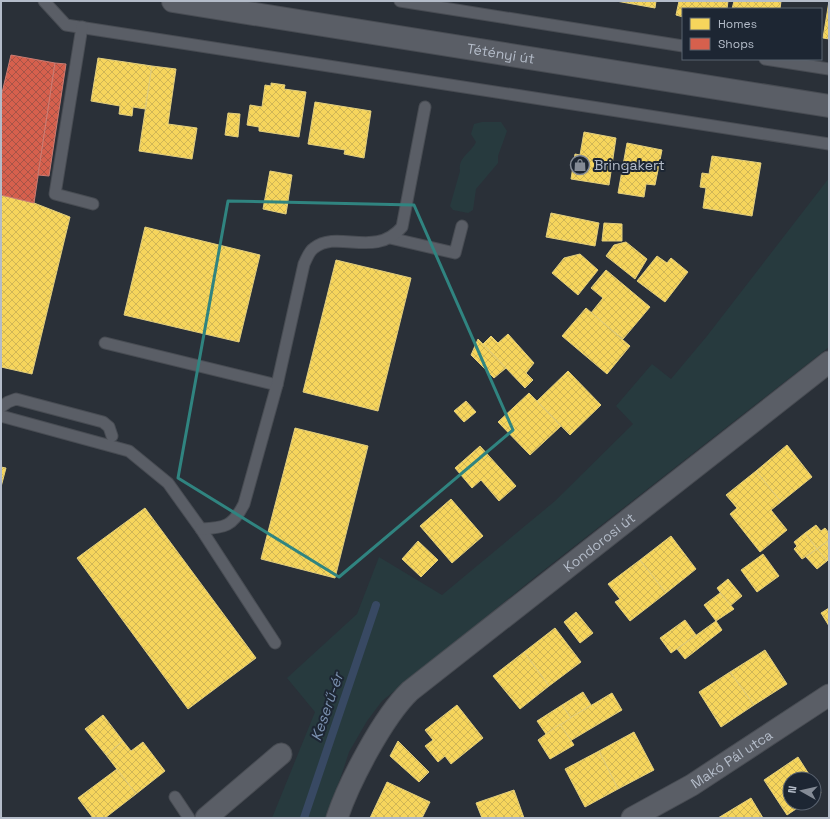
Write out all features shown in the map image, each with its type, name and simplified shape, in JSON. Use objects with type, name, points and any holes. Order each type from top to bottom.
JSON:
[{"type":"street","name":"Tétényi út","points":[[173,1],[829,106]]},
{"type":"street","name":"Kondorosi út","points":[[337,818],[343,799],[399,701],[829,362]]},
{"type":"street","name":"Makó Pál utca","points":[[632,818],[692,785],[829,695]]},
{"type":"street","points":[[206,818],[281,754]]},
{"type":"lane","points":[[44,1],[66,25],[829,144]]},
{"type":"lane","points":[[400,1],[682,46]]},
{"type":"lane","points":[[82,27],[56,194],[93,204]]},
{"type":"lane","points":[[771,60],[829,69]]},
{"type":"lane","points":[[201,529],[216,529],[228,526],[238,516],[244,504],[277,385],[304,264],[313,248],[326,242],[361,243],[385,241],[402,227],[425,107]]},
{"type":"lane","points":[[390,238],[455,253],[462,226]]},
{"type":"lane","points":[[105,343],[277,385]]},
{"type":"lane","points":[[1,407],[16,399],[70,412],[103,422],[109,428],[112,436]]},
{"type":"lane","points":[[1,416],[129,451],[168,483],[201,529],[275,643]]},
{"type":"lane","points":[[175,797],[188,818]]},
{"type":"highlighted area","points":[[228,201],[414,205],[513,430],[339,577],[178,478]]},
{"type":"green space","points":[[482,122],[501,122],[507,131],[498,156],[498,163],[476,189],[473,210],[468,213],[453,210],[450,206],[460,171],[461,162],[476,142],[471,134],[474,124]]},
{"type":"green space","points":[[829,178],[829,347],[535,577],[382,701],[367,721],[349,752],[327,818],[272,818],[315,712],[287,678],[357,614],[379,557],[442,595],[555,501],[633,424],[616,406],[652,364],[671,379],[707,336]]},
{"type":"building: Homes","points":[[616,1],[656,1],[655,8]]},
{"type":"building: Homes","points":[[679,1],[728,1],[727,8],[682,8],[682,17],[676,15]]},
{"type":"building: Homes","points":[[734,1],[781,1],[780,8],[732,8]]},
{"type":"building: Homes","points":[[829,1],[829,39],[823,38]]},
{"type":"building: Homes","points":[[98,58],[152,66],[145,109],[133,107],[132,116],[119,114],[120,106],[91,101]]},
{"type":"building: Homes","points":[[152,66],[176,69],[168,124],[197,128],[192,159],[139,151]]},
{"type":"building: Homes","points":[[271,83],[285,85],[284,89],[306,92],[299,137],[259,131],[259,127],[247,125],[250,105],[262,107],[265,85],[271,86]]},
{"type":"building: Homes","points":[[315,102],[371,111],[364,158],[344,154],[345,150],[308,144]]},
{"type":"building: Homes","points":[[228,113],[240,114],[238,137],[225,135]]},
{"type":"building: Homes","points":[[584,132],[616,138],[609,185],[571,179],[575,154],[580,155]]},
{"type":"building: Homes","points":[[627,143],[662,150],[655,185],[646,184],[644,197],[618,193]]},
{"type":"building: Homes","points":[[712,156],[761,163],[752,216],[703,208],[706,188],[700,187],[702,173],[709,174]]},
{"type":"building: Homes","points":[[270,171],[292,175],[286,214],[263,209]]},
{"type":"building: Homes","points":[[1,195],[34,203],[70,217],[32,374],[1,367]]},
{"type":"building: Homes","points":[[551,213],[599,223],[595,246],[546,237]]},
{"type":"building: Homes","points":[[604,223],[622,224],[622,241],[602,241]]},
{"type":"building: Homes","points":[[145,227],[260,255],[239,342],[124,315]]},
{"type":"building: Homes","points":[[626,242],[647,259],[635,279],[606,256],[614,245]]},
{"type":"building: Homes","points":[[580,254],[598,270],[578,295],[552,273],[564,258]]},
{"type":"building: Homes","points":[[657,256],[667,263],[671,258],[688,272],[665,302],[637,281]]},
{"type":"building: Homes","points":[[336,260],[411,278],[378,411],[303,392]]},
{"type":"building: Homes","points":[[606,270],[650,307],[623,339],[591,313],[603,298],[591,288]]},
{"type":"building: Homes","points":[[586,308],[630,346],[607,374],[562,336]]},
{"type":"building: Homes","points":[[508,334],[534,363],[526,373],[533,380],[525,388],[483,344],[491,336],[498,343]]},
{"type":"building: Homes","points":[[478,339],[506,368],[494,378],[471,355]]},
{"type":"building: Homes","points":[[568,371],[601,405],[570,435],[537,401]]},
{"type":"building: Homes","points":[[529,393],[561,426],[530,455],[498,422]]},
{"type":"building: Homes","points":[[466,401],[476,412],[464,422],[454,411]]},
{"type":"building: Homes","points":[[295,428],[368,446],[335,578],[261,559]]},
{"type":"building: Homes","points":[[787,445],[812,477],[781,502],[756,471]]},
{"type":"building: Homes","points":[[480,446],[516,486],[499,501],[481,480],[472,488],[455,468]]},
{"type":"building: Homes","points":[[1,467],[6,468],[1,487]]},
{"type":"building: Homes","points":[[756,471],[781,502],[771,510],[787,530],[760,552],[730,514],[737,508],[726,495]]},
{"type":"building: Homes","points":[[451,499],[483,536],[452,563],[420,526]]},
{"type":"building: Homes","points":[[145,508],[256,658],[188,709],[77,558]]},
{"type":"building: Homes","points":[[816,525],[821,531],[825,528],[829,533],[829,540],[817,549],[805,533]]},
{"type":"building: Homes","points":[[805,533],[817,549],[802,559],[794,549],[797,546],[794,542]]},
{"type":"building: Homes","points":[[671,536],[696,569],[666,593],[640,560]]},
{"type":"building: Homes","points":[[418,541],[438,560],[421,577],[402,559]]},
{"type":"building: Homes","points":[[828,541],[829,559],[827,561],[817,549]]},
{"type":"building: Homes","points":[[817,549],[827,561],[817,569],[806,557]]},
{"type":"building: Homes","points":[[763,554],[779,576],[757,592],[741,570]]},
{"type":"building: Homes","points":[[640,560],[666,593],[630,621],[615,602],[620,599],[608,584]]},
{"type":"building: Homes","points":[[728,579],[742,596],[730,606],[717,588]]},
{"type":"building: Homes","points":[[720,593],[734,609],[716,621],[704,605]]},
{"type":"building: Homes","points":[[829,608],[829,626],[821,613]]},
{"type":"building: Homes","points":[[576,612],[593,633],[580,643],[564,622]]},
{"type":"building: Homes","points":[[685,620],[696,635],[671,653],[660,638]]},
{"type":"building: Homes","points":[[716,621],[722,630],[685,659],[677,649]]},
{"type":"building: Homes","points":[[555,628],[581,662],[549,686],[524,652]]},
{"type":"building: Homes","points":[[765,650],[787,684],[754,705],[730,672]]},
{"type":"building: Homes","points":[[524,652],[549,686],[520,709],[493,676]]},
{"type":"building: Homes","points":[[730,672],[754,705],[721,727],[699,692]]},
{"type":"building: Homes","points":[[583,692],[591,705],[571,718],[562,705]]},
{"type":"building: Homes","points":[[612,693],[622,710],[570,741],[560,724]]},
{"type":"building: Homes","points":[[457,705],[483,738],[451,764],[445,756],[438,762],[425,746],[433,740],[425,730]]},
{"type":"building: Homes","points":[[562,705],[571,718],[546,734],[537,721]]},
{"type":"building: Homes","points":[[103,715],[123,741],[106,755],[85,729]]},
{"type":"building: Homes","points":[[560,724],[574,745],[550,759],[538,740]]},
{"type":"building: Homes","points":[[634,732],[654,770],[618,789],[599,751]]},
{"type":"building: Homes","points":[[123,741],[131,751],[143,742],[165,771],[136,794],[106,755]]},
{"type":"building: Homes","points":[[398,741],[429,772],[419,782],[390,756]]},
{"type":"building: Homes","points":[[599,751],[618,789],[585,807],[565,769]]},
{"type":"building: Homes","points":[[798,757],[807,771],[782,771],[782,807],[764,780]]},
{"type":"building: Homes","points":[[117,769],[136,794],[105,818],[93,818],[78,798]]},
{"type":"building: Homes","points":[[387,782],[430,802],[422,818],[370,818]]},
{"type":"building: Homes","points":[[514,790],[524,818],[482,818],[476,803]]},
{"type":"building: Homes","points":[[751,798],[763,818],[718,818]]},
{"type":"building: Homes","points":[[784,811],[793,811],[787,815]]},
{"type":"building: Shops","points":[[11,55],[55,63],[34,203],[1,195],[1,97]]},
{"type":"building: Shops","points":[[55,63],[66,64],[49,176],[38,175]]},
{"type":"waterway","name":"Keserű-ér","points":[[304,818],[376,605]]},
{"type":"place","name":"Bringakert","points":[[580,165]]}]
